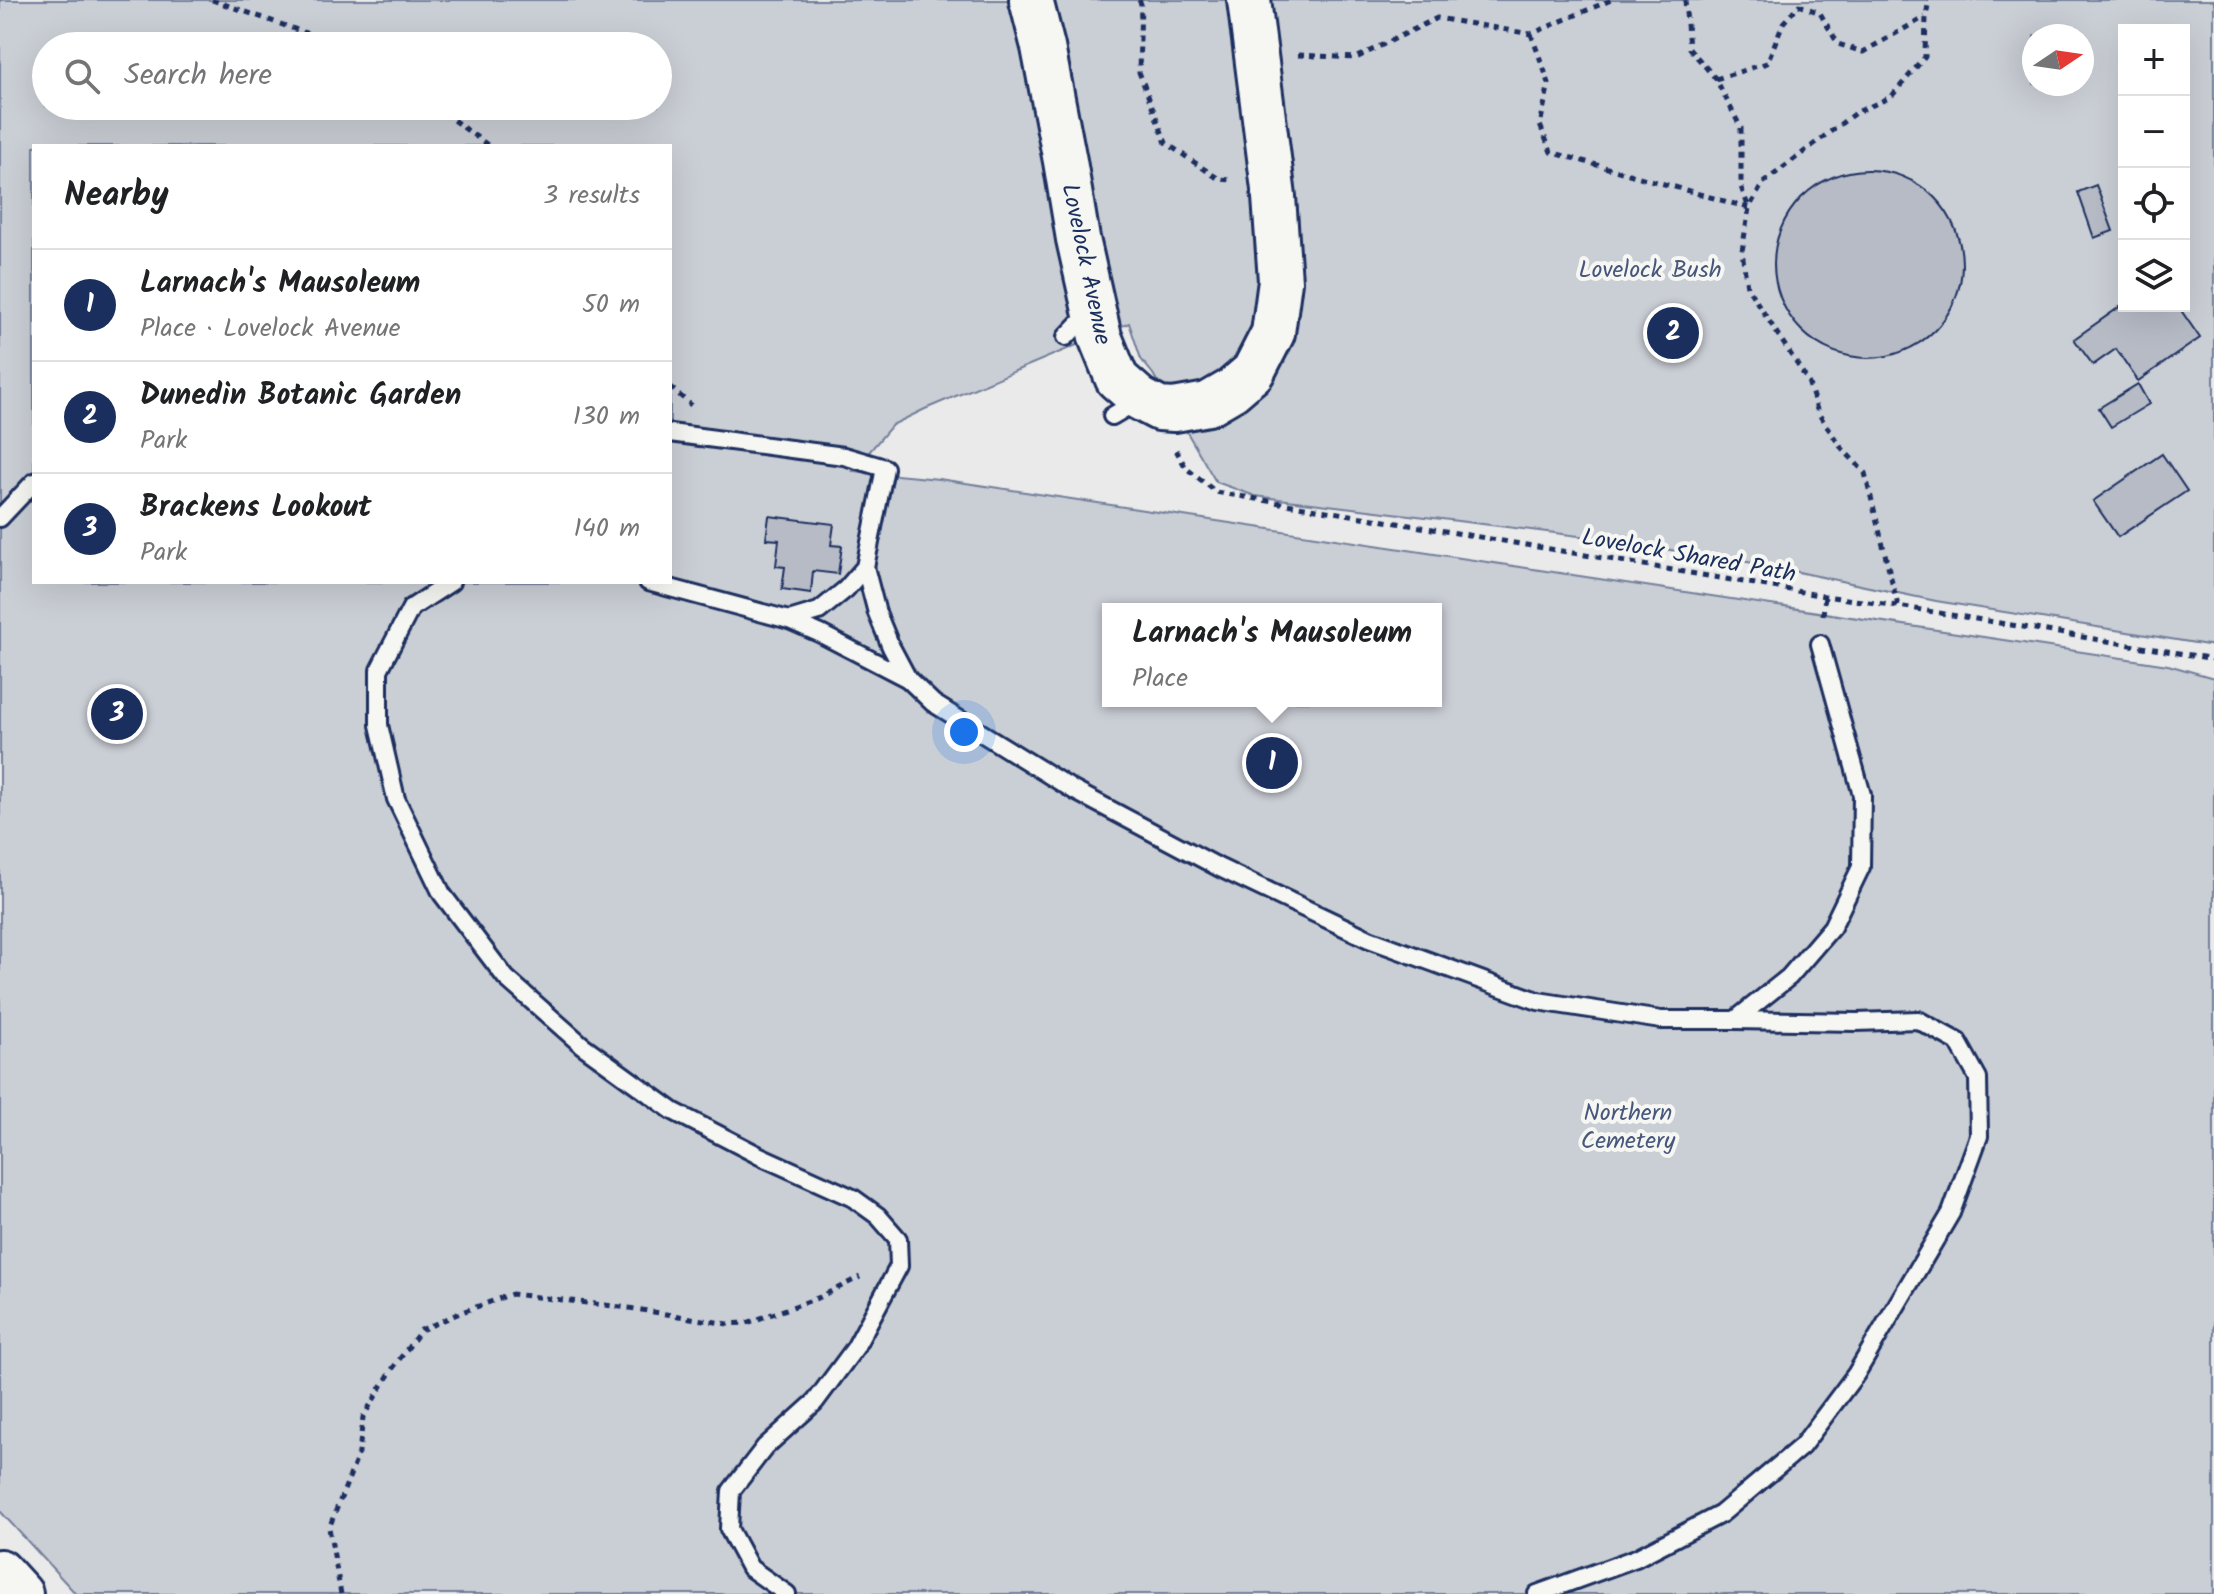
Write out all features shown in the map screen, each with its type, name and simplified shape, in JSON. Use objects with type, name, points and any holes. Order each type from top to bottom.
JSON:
[{"type":"street","name":"Lovelock Avenue","points":[[1031,0],[1043,47],[1079,324],[1100,337],[1126,408],[1174,410],[1208,404],[1232,390],[1253,372],[1273,333],[1280,281],[1275,211],[1249,0]]},
{"type":"street","points":[[0,1571],[21,1594]]},
{"type":"lane","points":[[672,433],[844,456],[885,468],[865,567],[877,613],[908,679]]},
{"type":"lane","points":[[0,518],[32,484]]},
{"type":"lane","points":[[789,620],[819,611],[846,589],[865,567]]},
{"type":"lane","points":[[448,584],[411,608],[379,670],[379,725],[396,799],[442,894],[506,978],[582,1045],[673,1111],[760,1156],[853,1198],[878,1216],[898,1239],[899,1266],[855,1348],[815,1402],[765,1447],[731,1491],[729,1529],[750,1568],[787,1594]]},
{"type":"lane","points":[[655,584],[789,620],[821,634],[908,679],[933,703],[1075,791],[1220,868],[1369,939],[1538,1001],[1661,1020],[1918,1020],[1958,1042],[1978,1078],[1979,1136],[1951,1213],[1856,1374],[1802,1446],[1721,1514],[1636,1558],[1537,1594]]},
{"type":"lane","points":[[1735,1020],[1789,977],[1832,927],[1861,867],[1862,795],[1820,644]]},
{"type":"path","points":[[212,0],[303,32]]},
{"type":"path","points":[[1139,0],[1139,72],[1166,143],[1219,179],[1232,180]]},
{"type":"path","points":[[1297,55],[1356,58],[1437,18],[1531,34],[1611,0]]},
{"type":"path","points":[[1685,0],[1689,48],[1716,79],[1741,128],[1741,187],[1749,208]]},
{"type":"path","points":[[1898,606],[1865,473],[1840,446],[1818,413],[1808,381],[1747,287],[1742,251],[1749,208],[1763,183],[1855,113],[1891,97],[1925,57],[1929,0]]},
{"type":"path","points":[[1716,79],[1767,63],[1783,23],[1799,5],[1820,13],[1838,44],[1863,52],[1926,16]]},
{"type":"path","points":[[1531,34],[1549,83],[1540,125],[1551,152],[1749,208]]},
{"type":"path","points":[[453,120],[486,144]]},
{"type":"path","name":"Lovelock Shared Path","points":[[1177,451],[1186,468],[1216,492],[2214,659]]},
{"type":"path","points":[[341,1594],[329,1528],[359,1453],[363,1417],[421,1330],[512,1294],[728,1324],[747,1323],[820,1297],[875,1270],[899,1266]]},
{"type":"green space","points":[[0,0],[2214,0],[2214,646],[1936,601],[1760,564],[1587,537],[1255,496],[1216,482],[1153,374],[1141,359],[1129,323],[892,425],[853,471],[939,479],[2168,665],[2214,678],[2214,1594],[76,1594],[0,1511]]},
{"type":"building","points":[[1868,170],[1904,177],[1934,198],[1955,228],[1962,264],[1955,300],[1934,330],[1904,351],[1868,358],[1832,351],[1802,330],[1781,300],[1774,264],[1781,228],[1802,198],[1832,177]]},
{"type":"building","points":[[2096,185],[2113,231],[2094,238],[2078,192]]},
{"type":"building","points":[[2118,308],[2118,312],[2182,312],[2200,338],[2138,381],[2116,349],[2093,365],[2074,339]]},
{"type":"building","points":[[2138,384],[2149,404],[2111,427],[2099,408]]},
{"type":"building","points":[[2162,454],[2187,491],[2118,537],[2093,501]]},
{"type":"building","points":[[769,516],[834,524],[831,545],[842,546],[838,574],[813,571],[811,593],[782,589],[785,567],[776,566],[779,540],[766,539]]},
{"type":"building","points":[[1264,743],[1285,746],[1280,783],[1260,780]]},
{"type":"place","name":"Dunedin Botanic Garden","points":[[1673,333]]},
{"type":"place","name":"Brackens Lookout","points":[[117,714]]},
{"type":"place","name":"Larnach's Mausoleum","points":[[1272,763]]},
{"type":"park label","name":"Lovelock Bush","points":[[1650,269]]},
{"type":"park label","name":"Northern Cemetery","points":[[1628,1126]]}]
